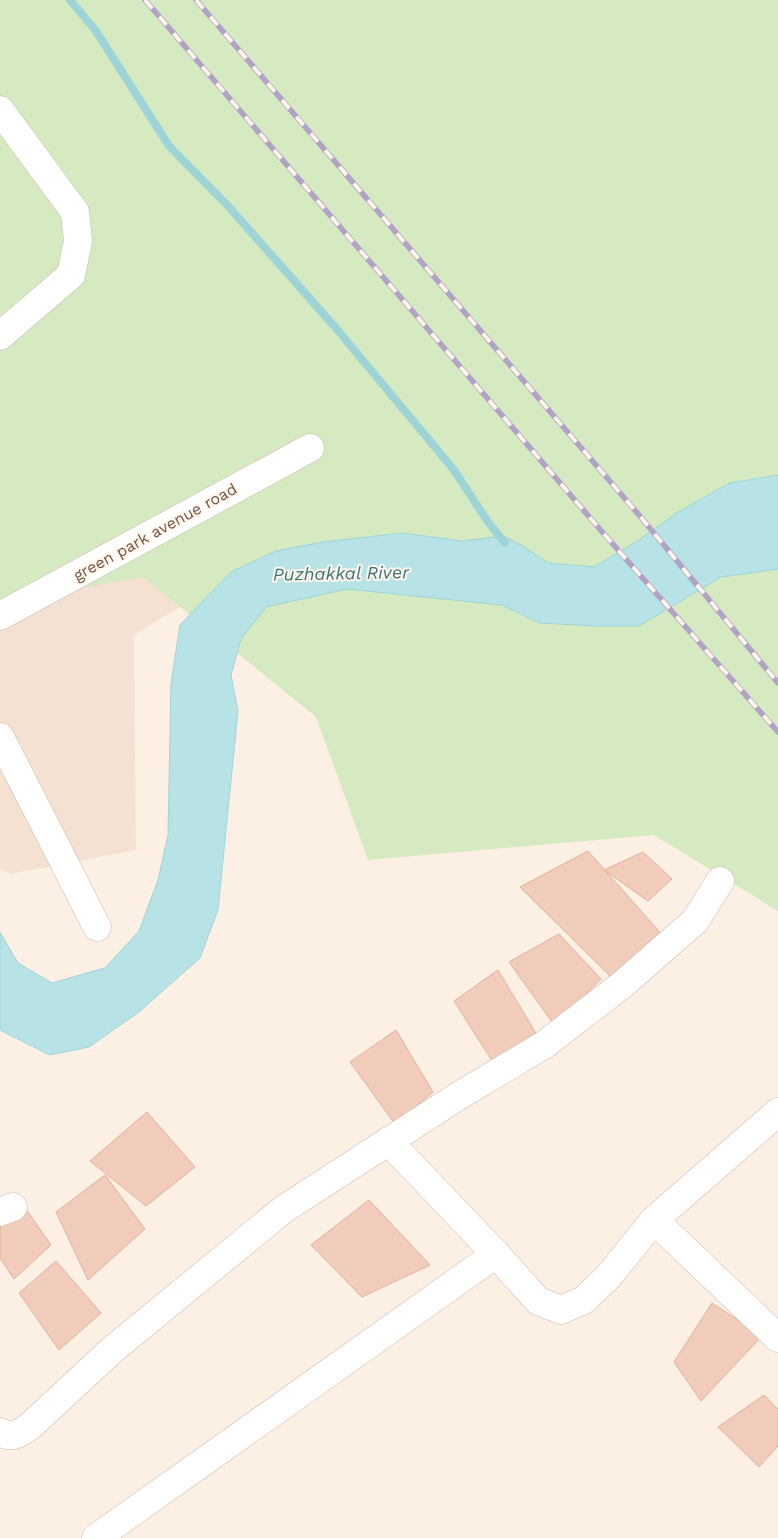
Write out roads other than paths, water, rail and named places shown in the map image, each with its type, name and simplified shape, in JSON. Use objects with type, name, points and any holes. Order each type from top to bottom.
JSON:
[{"type":"street","points":[[0,110],[74,212],[78,241],[71,275],[0,336]]},
{"type":"street","name":"green park avenue road","points":[[0,616],[310,448]]},
{"type":"street","points":[[0,737],[97,927]]},
{"type":"street","points":[[0,1432],[6,1436],[15,1436],[29,1427],[112,1350],[284,1209],[460,1095],[544,1046],[623,984],[695,921],[720,881]]},
{"type":"street","points":[[388,1142],[496,1254],[538,1301],[561,1310],[584,1300],[608,1277],[654,1220],[778,1112]]},
{"type":"street","points":[[654,1220],[778,1338]]},
{"type":"street","points":[[96,1538],[496,1254]]},
{"type":"water","name":"Puzhakkal River","points":[[778,475],[778,569],[721,577],[639,626],[539,623],[502,605],[347,589],[266,607],[241,639],[231,675],[238,711],[218,910],[200,958],[139,1012],[89,1047],[50,1055],[0,1030],[0,932],[18,963],[52,983],[105,968],[139,931],[158,880],[168,835],[171,683],[180,625],[231,572],[276,551],[323,542],[403,533],[462,541],[503,536],[521,545],[548,563],[594,567],[636,542],[678,512],[730,483]]},
{"type":"waterway","points":[[70,0],[96,31],[169,146],[228,206],[335,327],[454,470],[488,522],[505,543]]},
{"type":"railway","points":[[145,0],[604,534],[778,732]]},
{"type":"railway","points":[[196,0],[639,515],[778,683]]}]
